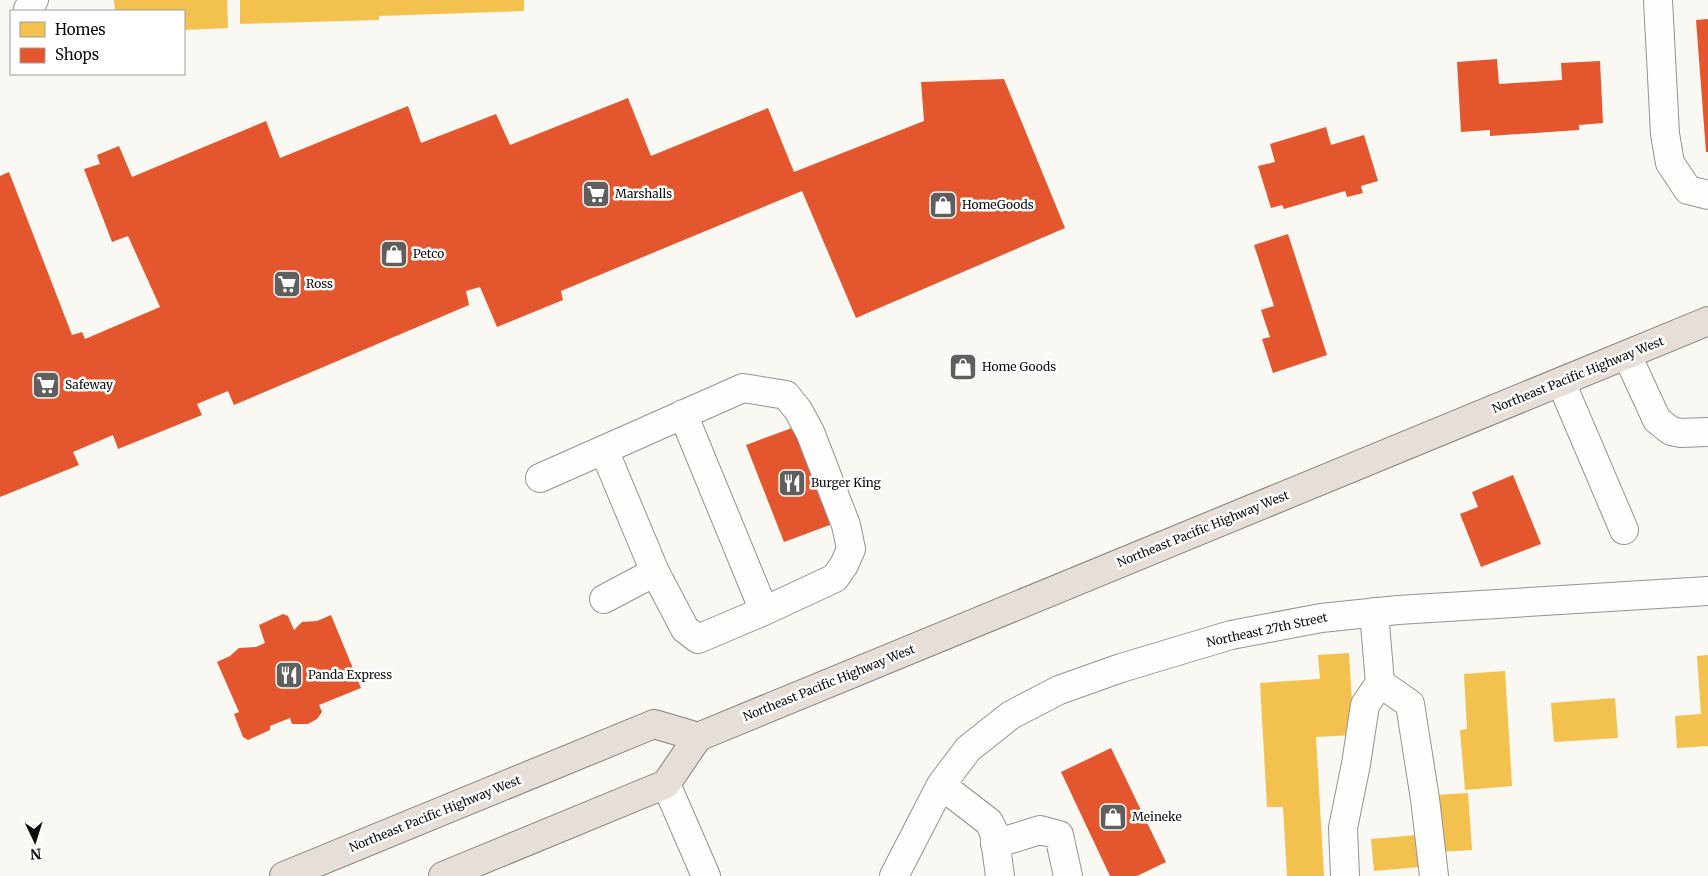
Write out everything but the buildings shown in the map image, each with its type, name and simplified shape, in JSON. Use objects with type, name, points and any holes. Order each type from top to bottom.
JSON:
[{"type":"highway","name":"Northeast Pacific Highway West","points":[[284,876],[654,724],[698,737],[1708,321]]},
{"type":"highway","points":[[443,876],[666,784],[698,737]]},
{"type":"street","points":[[1658,0],[1665,134],[1670,163],[1688,190],[1708,195]]},
{"type":"street","points":[[1627,355],[1657,420],[1671,431],[1680,434],[1708,432]]},
{"type":"street","points":[[1560,382],[1624,530]]},
{"type":"street","points":[[540,478],[743,388],[786,396],[798,410],[810,432],[846,525],[851,549],[844,566],[836,578],[764,611],[698,638],[685,629],[655,572],[604,450]]},
{"type":"street","points":[[683,414],[764,611]]},
{"type":"street","points":[[604,599],[655,572]]},
{"type":"street","name":"Northeast 27th Street","points":[[894,876],[941,785],[968,749],[1012,715],[1059,690],[1121,668],[1230,635],[1322,618],[1374,612],[1708,591]]},
{"type":"street","points":[[1345,876],[1343,828],[1356,764],[1365,705],[1380,684],[1374,612]]},
{"type":"street","points":[[1380,684],[1410,704],[1425,800],[1434,876]]},
{"type":"street","points":[[666,784],[706,876]]},
{"type":"street","points":[[941,785],[989,822],[994,832],[1000,876]]},
{"type":"street","points":[[995,844],[1040,830],[1059,835],[1068,876]]},
{"type":"place","name":"Marshalls","points":[[596,194]]},
{"type":"place","name":"HomeGoods","points":[[943,205]]},
{"type":"place","name":"Petco","points":[[394,254]]},
{"type":"place","name":"Ross","points":[[287,284]]},
{"type":"place","name":"Home Goods","points":[[963,367]]},
{"type":"place","name":"Safeway","points":[[46,385]]},
{"type":"place","name":"Burger King","points":[[792,483]]},
{"type":"place","name":"Panda Express","points":[[289,675]]},
{"type":"place","name":"Meineke","points":[[1113,817]]}]
